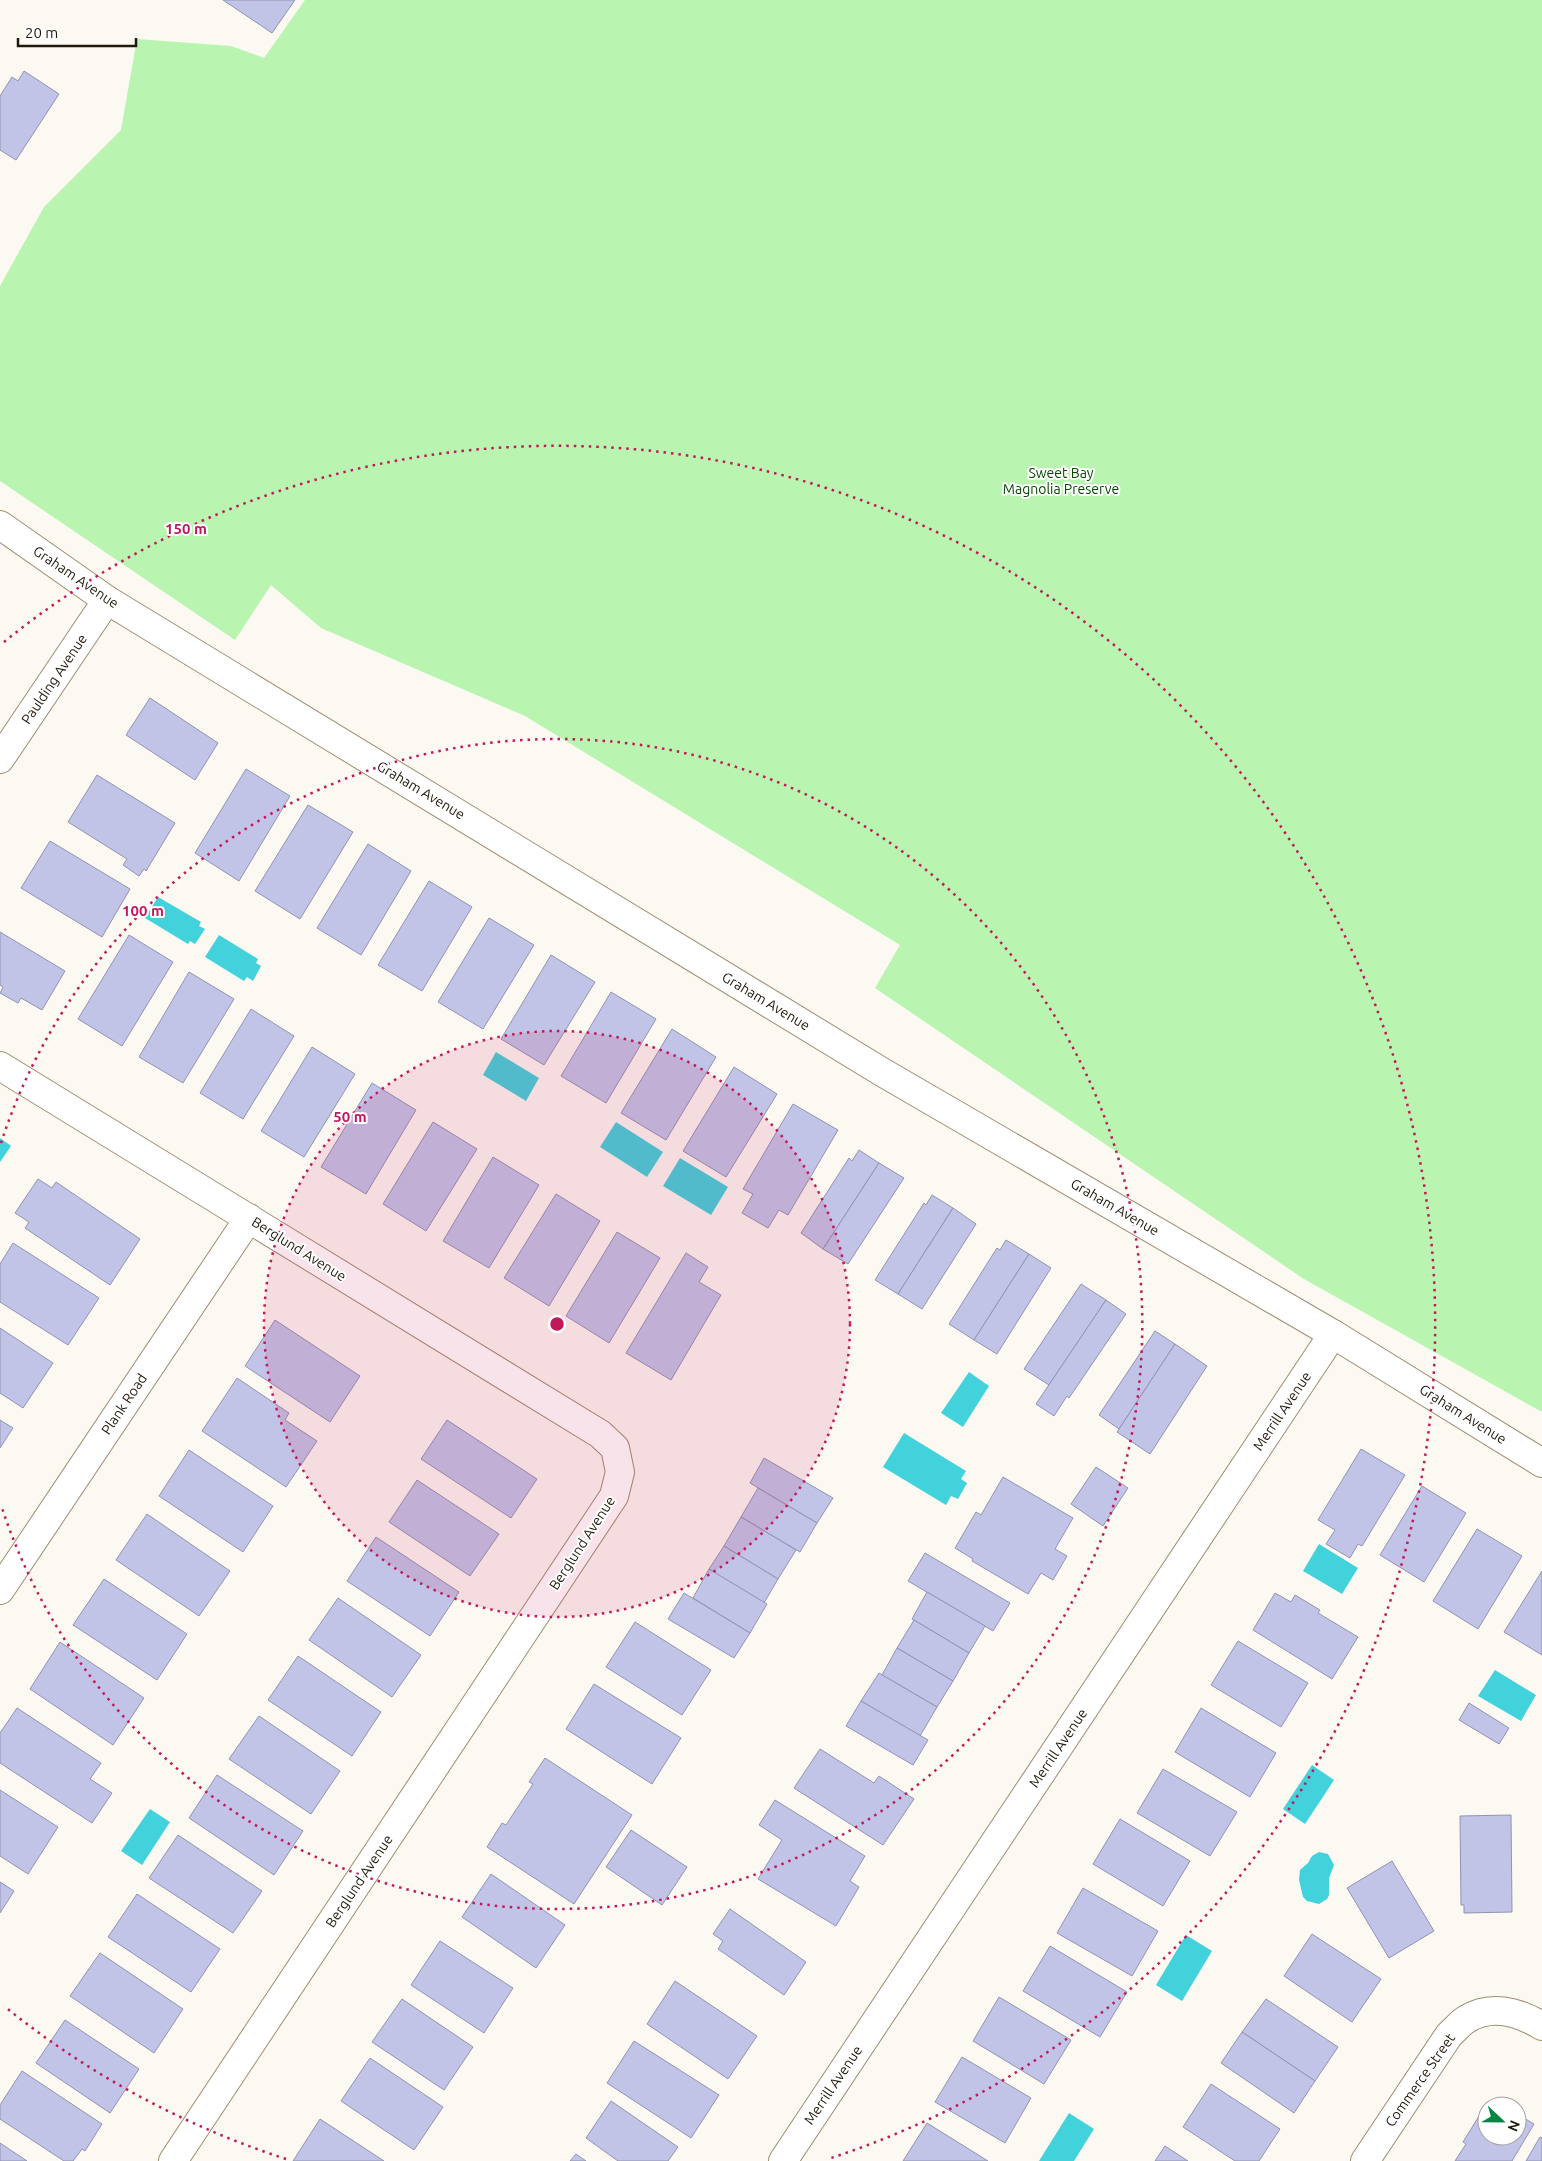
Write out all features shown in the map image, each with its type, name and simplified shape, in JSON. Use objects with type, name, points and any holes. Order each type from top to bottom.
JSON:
[{"type":"street","name":"Graham Avenue","points":[[0,525],[107,600],[882,1072],[1333,1334],[1542,1463]]},
{"type":"street","name":"Paulding Avenue","points":[[0,759],[107,600]]},
{"type":"street","name":"Berglund Avenue","points":[[0,1066],[600,1434],[615,1448],[620,1472],[614,1496],[173,2161]]},
{"type":"street","name":"Plank Road","points":[[0,1590],[249,1218]]},
{"type":"street","name":"Merrill Avenue","points":[[783,2161],[1333,1334]]},
{"type":"street","name":"Commerce Street","points":[[1365,2161],[1449,2035],[1466,2019],[1487,2010],[1508,2011],[1530,2018],[1542,2026]]},
{"type":"green space","name":"Sweet Bay Magnolia Preserve","points":[[305,0],[1542,0],[1542,1412],[1304,1279],[875,988],[900,945],[525,716],[321,628],[271,585],[235,640],[0,481],[0,286],[44,207],[121,130],[137,39],[231,46],[264,58]]},
{"type":"water","points":[[158,897],[201,922],[199,926],[205,929],[195,944],[190,941],[188,944],[145,918]]},
{"type":"water","points":[[219,935],[258,959],[256,963],[261,966],[253,981],[247,977],[244,981],[205,957]]},
{"type":"water","points":[[496,1052],[539,1078],[526,1101],[483,1075]]},
{"type":"water","points":[[616,1122],[663,1152],[647,1177],[600,1147]]},
{"type":"water","points":[[0,1138],[11,1146],[0,1162]]},
{"type":"water","points":[[680,1158],[728,1187],[711,1215],[663,1186]]},
{"type":"water","points":[[969,1372],[989,1386],[963,1427],[941,1413]]},
{"type":"water","points":[[904,1433],[966,1471],[961,1479],[967,1483],[958,1499],[951,1496],[946,1505],[883,1467]]},
{"type":"water","points":[[1319,1544],[1358,1568],[1342,1594],[1303,1571]]},
{"type":"water","points":[[1495,1670],[1536,1695],[1521,1721],[1478,1696]]},
{"type":"water","points":[[1312,1765],[1334,1780],[1305,1824],[1283,1809]]},
{"type":"water","points":[[150,1809],[170,1822],[142,1865],[121,1851]]},
{"type":"water","points":[[1319,1852],[1328,1854],[1334,1865],[1329,1878],[1329,1895],[1327,1899],[1319,1904],[1307,1901],[1303,1897],[1299,1880],[1300,1870],[1308,1863],[1312,1856]]},
{"type":"water","points":[[1186,1935],[1212,1951],[1182,2001],[1156,1985]]},
{"type":"water","points":[[1069,2113],[1094,2129],[1074,2161],[1039,2161]]},
{"type":"building","points":[[223,0],[295,0],[272,33]]},
{"type":"building","points":[[24,71],[59,94],[16,160],[0,150],[0,96],[12,77],[18,81]]},
{"type":"building","points":[[150,698],[218,743],[195,780],[126,735]]},
{"type":"building","points":[[246,769],[290,796],[239,881],[195,853]]},
{"type":"building","points":[[97,775],[175,823],[146,871],[144,869],[139,876],[123,865],[127,859],[68,822]]},
{"type":"building","points":[[308,805],[353,832],[300,919],[255,891]]},
{"type":"building","points":[[50,841],[130,889],[102,937],[21,888]]},
{"type":"building","points":[[368,844],[411,871],[361,955],[317,928]]},
{"type":"building","points":[[429,881],[472,907],[422,991],[378,965]]},
{"type":"building","points":[[489,918],[534,945],[483,1029],[438,1002]]},
{"type":"building","points":[[0,932],[65,971],[42,1010],[21,998],[18,1003],[0,993],[3,987],[0,985]]},
{"type":"building","points":[[129,935],[173,962],[122,1046],[78,1019]]},
{"type":"building","points":[[551,955],[595,982],[544,1065],[501,1039]]},
{"type":"building","points":[[189,972],[234,999],[183,1083],[139,1057]]},
{"type":"building","points":[[611,992],[656,1019],[606,1103],[561,1076]]},
{"type":"building","points":[[251,1009],[294,1036],[243,1119],[200,1093]]},
{"type":"building","points":[[672,1029],[716,1057],[666,1140],[621,1113]]},
{"type":"building","points":[[312,1047],[355,1074],[304,1157],[261,1131]]},
{"type":"building","points":[[734,1067],[777,1094],[726,1177],[683,1151]]},
{"type":"building","points":[[372,1083],[416,1110],[366,1194],[321,1167]]},
{"type":"building","points":[[793,1104],[838,1130],[788,1215],[779,1210],[768,1228],[742,1213],[753,1194],[743,1189]]},
{"type":"building","points":[[433,1122],[477,1149],[426,1231],[383,1204]]},
{"type":"building","points":[[859,1150],[879,1163],[823,1249],[801,1233],[849,1158],[852,1161]]},
{"type":"building","points":[[493,1157],[539,1185],[489,1268],[443,1241]]},
{"type":"building","points":[[879,1163],[904,1178],[848,1264],[823,1249]]},
{"type":"building","points":[[38,1179],[52,1188],[56,1182],[140,1239],[110,1285],[25,1228],[29,1222],[15,1213]]},
{"type":"building","points":[[556,1194],[600,1221],[549,1306],[504,1278]]},
{"type":"building","points":[[932,1195],[953,1208],[898,1294],[875,1280],[924,1203],[926,1205]]},
{"type":"building","points":[[953,1208],[976,1224],[922,1309],[898,1294]]},
{"type":"building","points":[[617,1232],[660,1258],[609,1343],[566,1316]]},
{"type":"building","points":[[1006,1240],[1029,1254],[974,1340],[949,1324],[997,1248],[1000,1250]]},
{"type":"building","points":[[13,1243],[99,1298],[68,1345],[0,1302],[0,1264]]},
{"type":"building","points":[[686,1253],[708,1267],[699,1282],[721,1295],[671,1380],[626,1353]]},
{"type":"building","points":[[1029,1254],[1051,1268],[997,1354],[974,1340]]},
{"type":"building","points":[[1081,1284],[1106,1300],[1049,1385],[1024,1369]]},
{"type":"building","points":[[1106,1300],[1126,1314],[1069,1398],[1067,1396],[1054,1416],[1036,1404]]},
{"type":"building","points":[[275,1320],[360,1376],[330,1422],[245,1366]]},
{"type":"building","points":[[0,1328],[53,1363],[23,1408],[0,1393]]},
{"type":"building","points":[[1155,1331],[1175,1344],[1119,1429],[1099,1415]]},
{"type":"building","points":[[1175,1344],[1207,1366],[1150,1454],[1117,1432]]},
{"type":"building","points":[[237,1378],[289,1413],[285,1420],[317,1441],[286,1487],[202,1431]]},
{"type":"building","points":[[0,1420],[13,1428],[0,1448]]},
{"type":"building","points":[[447,1420],[537,1479],[511,1518],[421,1459]]},
{"type":"building","points":[[1361,1449],[1405,1475],[1362,1546],[1358,1544],[1350,1558],[1326,1544],[1335,1530],[1318,1520]]},
{"type":"building","points":[[189,1450],[273,1506],[243,1552],[159,1496]]},
{"type":"building","points":[[764,1458],[833,1498],[817,1523],[750,1483]]},
{"type":"building","points":[[1096,1467],[1128,1488],[1103,1526],[1071,1504]]},
{"type":"building","points":[[1003,1477],[1073,1518],[1055,1549],[1067,1556],[1053,1580],[1041,1573],[1028,1594],[972,1561],[973,1559],[955,1548],[976,1512],[981,1515]]},
{"type":"building","points":[[417,1480],[499,1534],[470,1576],[389,1522]]},
{"type":"building","points":[[1422,1486],[1466,1513],[1424,1582],[1380,1555]]},
{"type":"building","points":[[758,1488],[817,1523],[800,1552],[741,1517]]},
{"type":"building","points":[[147,1514],[230,1571],[199,1616],[116,1560]]},
{"type":"building","points":[[741,1517],[796,1550],[778,1579],[724,1546]]},
{"type":"building","points":[[1477,1529],[1522,1556],[1478,1629],[1433,1601]]},
{"type":"building","points":[[376,1537],[459,1592],[430,1636],[347,1581]]},
{"type":"building","points":[[724,1546],[778,1579],[764,1603],[709,1569]]},
{"type":"building","points":[[925,1553],[1010,1603],[993,1631],[908,1581]]},
{"type":"building","points":[[709,1569],[767,1604],[750,1633],[693,1598]]},
{"type":"building","points":[[1542,1571],[1542,1655],[1504,1632]]},
{"type":"building","points":[[104,1579],[187,1634],[157,1680],[73,1625]]},
{"type":"building","points":[[927,1592],[985,1626],[969,1653],[912,1619]]},
{"type":"building","points":[[684,1593],[750,1633],[734,1658],[668,1619]]},
{"type":"building","points":[[1275,1593],[1291,1602],[1295,1595],[1320,1610],[1318,1613],[1358,1637],[1332,1679],[1253,1630]]},
{"type":"building","points":[[338,1598],[421,1655],[392,1697],[309,1640]]},
{"type":"building","points":[[914,1620],[969,1653],[953,1681],[897,1648]]},
{"type":"building","points":[[635,1622],[711,1670],[682,1715],[606,1667]]},
{"type":"building","points":[[1238,1641],[1308,1683],[1281,1727],[1211,1685]]},
{"type":"building","points":[[60,1642],[144,1698],[113,1745],[30,1689]]},
{"type":"building","points":[[897,1648],[953,1681],[937,1707],[882,1675]]},
{"type":"building","points":[[298,1656],[381,1712],[352,1756],[268,1700]]},
{"type":"building","points":[[879,1673],[937,1707],[920,1736],[861,1701]]},
{"type":"building","points":[[594,1684],[681,1738],[652,1784],[566,1729]]},
{"type":"building","points":[[861,1701],[928,1740],[913,1765],[846,1726]]},
{"type":"building","points":[[1469,1703],[1509,1728],[1499,1744],[1459,1720]]},
{"type":"building","points":[[17,1708],[101,1763],[90,1779],[112,1793],[92,1823],[0,1763],[0,1733]]},
{"type":"building","points":[[1201,1708],[1276,1753],[1250,1797],[1175,1752]]},
{"type":"building","points":[[259,1716],[340,1771],[311,1814],[229,1759]]},
{"type":"building","points":[[820,1749],[874,1783],[879,1776],[914,1799],[883,1845],[794,1788]]},
{"type":"building","points":[[545,1758],[632,1815],[574,1904],[487,1847],[502,1823],[506,1825],[533,1784],[529,1782]]},
{"type":"building","points":[[1163,1769],[1237,1812],[1210,1856],[1137,1813]]},
{"type":"building","points":[[217,1775],[303,1831],[274,1875],[189,1818]]},
{"type":"building","points":[[0,1790],[58,1827],[28,1874],[0,1856]]},
{"type":"building","points":[[775,1800],[865,1856],[850,1881],[859,1887],[836,1926],[758,1879],[782,1840],[759,1825]]},
{"type":"building","points":[[1511,1815],[1512,1912],[1464,1913],[1464,1905],[1461,1905],[1460,1816]]},
{"type":"building","points":[[1120,1819],[1190,1861],[1163,1906],[1093,1864]]},
{"type":"building","points":[[631,1830],[687,1867],[662,1905],[606,1867]]},
{"type":"building","points":[[178,1835],[262,1891],[233,1933],[149,1878]]},
{"type":"building","points":[[1392,1861],[1434,1931],[1389,1958],[1347,1888]]},
{"type":"building","points":[[491,1874],[565,1925],[536,1968],[462,1917]]},
{"type":"building","points":[[0,1882],[14,1891],[0,1913]]},
{"type":"building","points":[[1083,1888],[1158,1931],[1132,1976],[1057,1933]]},
{"type":"building","points":[[137,1894],[220,1949],[191,1992],[108,1937]]},
{"type":"building","points":[[730,1909],[806,1962],[784,1995],[718,1949],[723,1941],[713,1934]]},
{"type":"building","points":[[1312,1934],[1381,1979],[1352,2022],[1284,1976]]},
{"type":"building","points":[[440,1941],[513,1988],[484,2033],[411,1985]]},
{"type":"building","points":[[1050,1946],[1127,1992],[1100,2037],[1023,1991]]},
{"type":"building","points":[[100,1953],[183,2009],[154,2053],[70,1996]]},
{"type":"building","points":[[675,1981],[757,2036],[728,2079],[647,2024]]},
{"type":"building","points":[[999,1997],[1071,2040],[1044,2084],[973,2041]]},
{"type":"building","points":[[402,1999],[473,2047],[444,2090],[372,2042]]},
{"type":"building","points":[[1266,1999],[1338,2047],[1315,2081],[1242,2032]]},
{"type":"building","points":[[65,2020],[139,2069],[110,2113],[36,2063]]},
{"type":"building","points":[[1242,2032],[1315,2081],[1294,2113],[1221,2063]]},
{"type":"building","points":[[634,2041],[719,2095],[691,2138],[607,2083]]},
{"type":"building","points":[[962,2057],[1031,2098],[1005,2143],[935,2102]]},
{"type":"building","points":[[370,2058],[443,2107],[414,2150],[341,2101]]},
{"type":"building","points":[[22,2071],[102,2124],[85,2151],[82,2149],[73,2161],[64,2161],[0,2119],[0,2105]]},
{"type":"building","points":[[1211,2084],[1280,2129],[1259,2161],[1235,2161],[1183,2127]]},
{"type":"building","points":[[611,2101],[678,2147],[668,2161],[618,2161],[586,2138]]},
{"type":"building","points":[[320,2119],[384,2161],[293,2161]]},
{"type":"building","points":[[1477,2119],[1477,2146],[1521,2146],[1512,2161],[1455,2161],[1466,2144],[1463,2142]]},
{"type":"building","points":[[1527,2120],[1534,2124],[1527,2136]]},
{"type":"building","points":[[927,2123],[988,2161],[903,2161]]},
{"type":"building","points":[[1540,2137],[1542,2138],[1542,2161],[1526,2161]]},
{"type":"building","points":[[0,2143],[27,2161],[0,2161]]},
{"type":"building","points":[[1165,2146],[1188,2161],[1155,2161]]},
{"type":"building","points":[[576,2154],[586,2161],[570,2161]]}]
